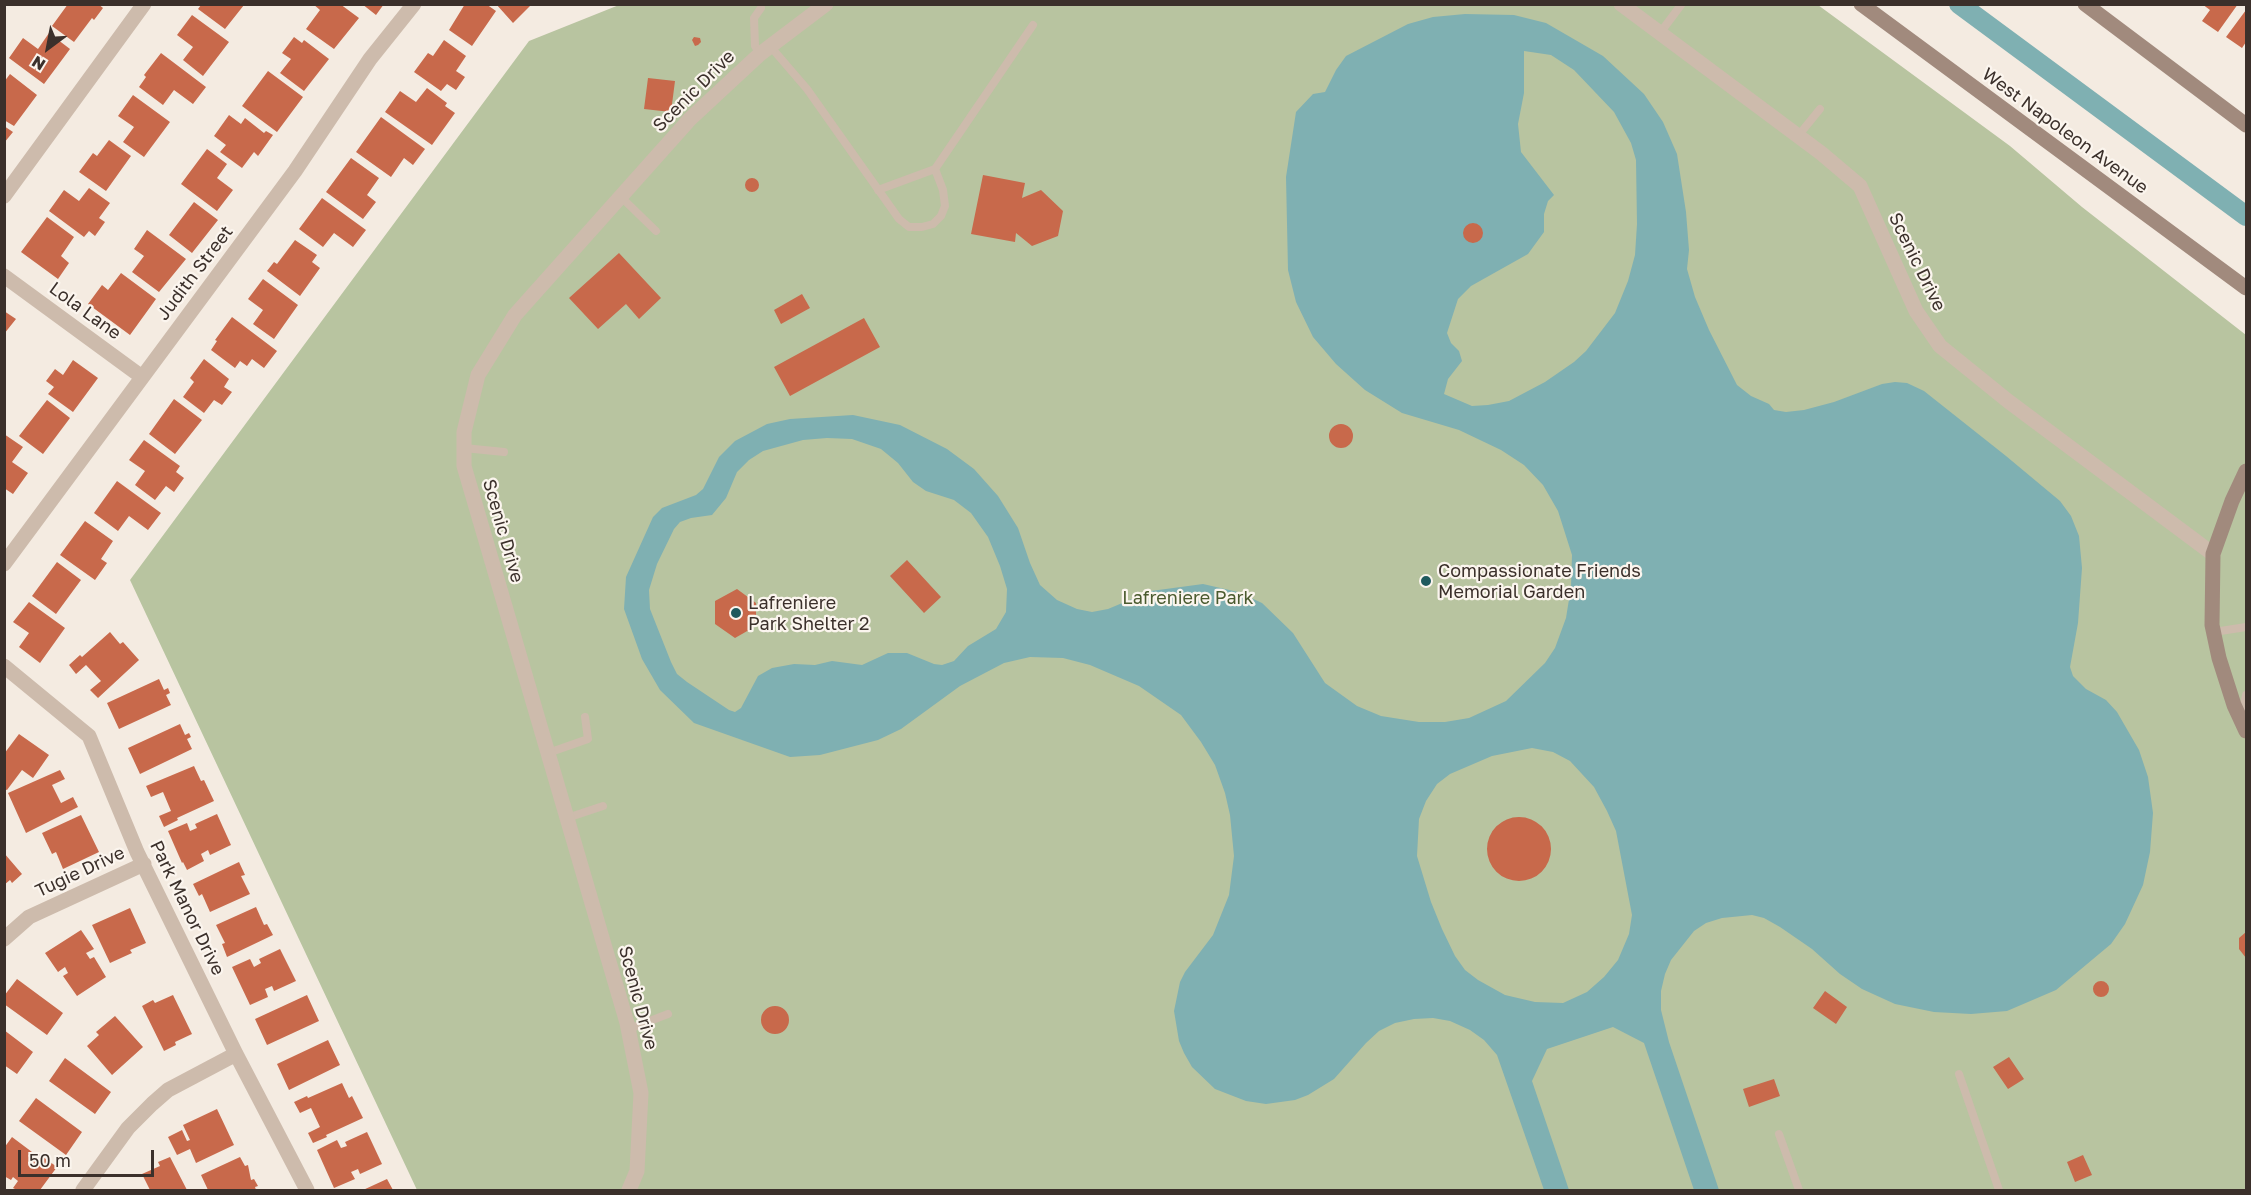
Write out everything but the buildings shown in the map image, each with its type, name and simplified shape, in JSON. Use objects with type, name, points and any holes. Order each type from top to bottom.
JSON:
[{"type":"main road","name":"West Napoleon Avenue","points":[[1861,4],[2247,288]]},
{"type":"main road","points":[[2085,4],[2245,120]]},
{"type":"main road","points":[[2244,725],[2234,705],[2214,632],[2212,554],[2232,501],[2247,471]]},
{"type":"street","points":[[4,196],[144,4]]},
{"type":"street","name":"Judith Street","points":[[4,564],[295,171],[370,59],[414,4]]},
{"type":"street","name":"Scenic Drive","points":[[629,1191],[637,1171],[641,1093],[628,1029],[464,466],[464,432],[478,375],[516,315],[690,119],[765,50],[826,4]]},
{"type":"street","name":"Scenic Drive","points":[[1621,4],[1798,136],[1860,186],[1917,311],[1940,346],[2007,401],[2212,554]]},
{"type":"street","name":"Lola Lane","points":[[4,276],[142,376]]},
{"type":"street","name":"Park Manor Drive","points":[[4,666],[89,736],[144,864],[236,1054],[307,1191]]},
{"type":"street","name":"Tugie Drive","points":[[4,939],[29,917],[144,864]]},
{"type":"street","points":[[83,1191],[128,1128],[152,1104],[168,1090],[236,1054]]},
{"type":"lane","points":[[1660,33],[1681,5]]},
{"type":"lane","points":[[761,8],[754,18],[755,45],[765,50],[807,89],[899,219],[909,227],[933,224],[941,216],[945,206],[943,190],[935,169]]},
{"type":"lane","points":[[878,190],[935,169],[1033,26]]},
{"type":"lane","points":[[1798,136],[1820,109]]},
{"type":"lane","points":[[621,197],[656,231]]},
{"type":"lane","points":[[464,448],[504,452]]},
{"type":"lane","points":[[2214,632],[2247,627]]},
{"type":"lane","points":[[2244,725],[2247,695]]},
{"type":"lane","points":[[548,753],[588,739],[585,717]]},
{"type":"lane","points":[[567,818],[603,806]]},
{"type":"lane","points":[[628,1029],[668,1014]]},
{"type":"lane","points":[[1959,1074],[1999,1191]]},
{"type":"lane","points":[[1779,1134],[1799,1191]]},
{"type":"green space","name":"Lafreniere Park","points":[[619,5],[1818,5],[2010,146],[2082,207],[2246,335],[2246,1190],[417,1190],[130,580],[529,41]]},
{"type":"water","points":[[1465,14],[1514,15],[1546,23],[1603,56],[1644,94],[1663,122],[1677,154],[1686,212],[1689,250],[1687,269],[1695,297],[1737,385],[1751,396],[1769,404],[1774,410],[1786,412],[1834,402],[1882,384],[1907,383],[1924,391],[2060,501],[2071,516],[2079,536],[2082,568],[2078,623],[2070,667],[2073,676],[2086,689],[2106,700],[2117,712],[2139,750],[2148,777],[2153,813],[2150,852],[2143,885],[2125,924],[2111,944],[2056,990],[2007,1011],[1971,1014],[1934,1012],[1895,1004],[1862,989],[1840,974],[1812,949],[1764,918],[1752,915],[1722,918],[1706,923],[1694,931],[1671,960],[1665,974],[1661,991],[1661,1010],[1669,1042],[1719,1190],[1694,1190],[1644,1043],[1613,1027],[1547,1049],[1532,1081],[1569,1190],[1544,1190],[1497,1055],[1484,1040],[1470,1030],[1450,1021],[1433,1018],[1414,1019],[1395,1023],[1379,1031],[1334,1079],[1295,1100],[1266,1104],[1246,1101],[1215,1089],[1192,1067],[1184,1053],[1179,1041],[1174,1011],[1180,982],[1213,935],[1229,895],[1234,856],[1230,815],[1215,765],[1201,742],[1181,715],[1139,686],[1090,665],[1063,658],[1030,657],[1004,663],[960,686],[901,729],[878,740],[820,755],[790,757],[694,723],[660,690],[642,659],[624,609],[626,577],[653,517],[662,508],[696,495],[703,489],[719,457],[735,441],[767,424],[790,419],[853,415],[900,425],[947,449],[974,469],[998,496],[1018,528],[1040,585],[1057,600],[1077,609],[1092,612],[1108,609],[1151,591],[1203,584],[1238,592],[1262,603],[1293,633],[1325,683],[1357,706],[1381,716],[1419,722],[1445,722],[1469,718],[1506,701],[1545,663],[1555,648],[1566,618],[1571,587],[1572,555],[1558,511],[1543,485],[1524,465],[1501,450],[1459,430],[1402,413],[1365,390],[1336,364],[1313,337],[1296,302],[1288,270],[1286,177],[1296,112],[1313,94],[1325,92],[1346,56],[1408,24],[1433,17]],"holes":[[[1524,51],[1551,55],[1574,70],[1614,112],[1631,143],[1636,160],[1635,255],[1628,281],[1615,313],[1586,351],[1545,382],[1509,401],[1472,406],[1444,394],[1448,379],[1462,361],[1459,351],[1451,343],[1447,333],[1458,299],[1471,286],[1528,254],[1544,232],[1544,214],[1548,201],[1554,195],[1521,152],[1518,124],[1524,93]],[[852,439],[881,449],[898,463],[913,482],[926,491],[954,500],[971,513],[988,537],[1000,566],[1007,589],[1006,612],[996,629],[968,646],[954,661],[942,665],[907,653],[888,653],[862,665],[832,661],[815,665],[794,664],[772,668],[758,676],[741,708],[735,712],[677,674],[650,609],[649,590],[657,564],[674,529],[680,522],[712,515],[726,498],[737,472],[749,460],[763,451],[803,440]],[[1532,748],[1553,752],[1570,761],[1594,787],[1616,831],[1632,915],[1629,934],[1618,960],[1604,977],[1587,992],[1563,1003],[1535,1002],[1505,995],[1465,970],[1455,956],[1442,929],[1417,856],[1419,819],[1426,801],[1437,784],[1450,774],[1492,756]]]},
{"type":"waterway","points":[[1959,4],[2246,216]]},
{"type":"place","name":"Compassionate Friends Memorial Garden","points":[[1426,581]]},
{"type":"place","name":"Lafreniere Park Shelter 2","points":[[736,613]]}]
